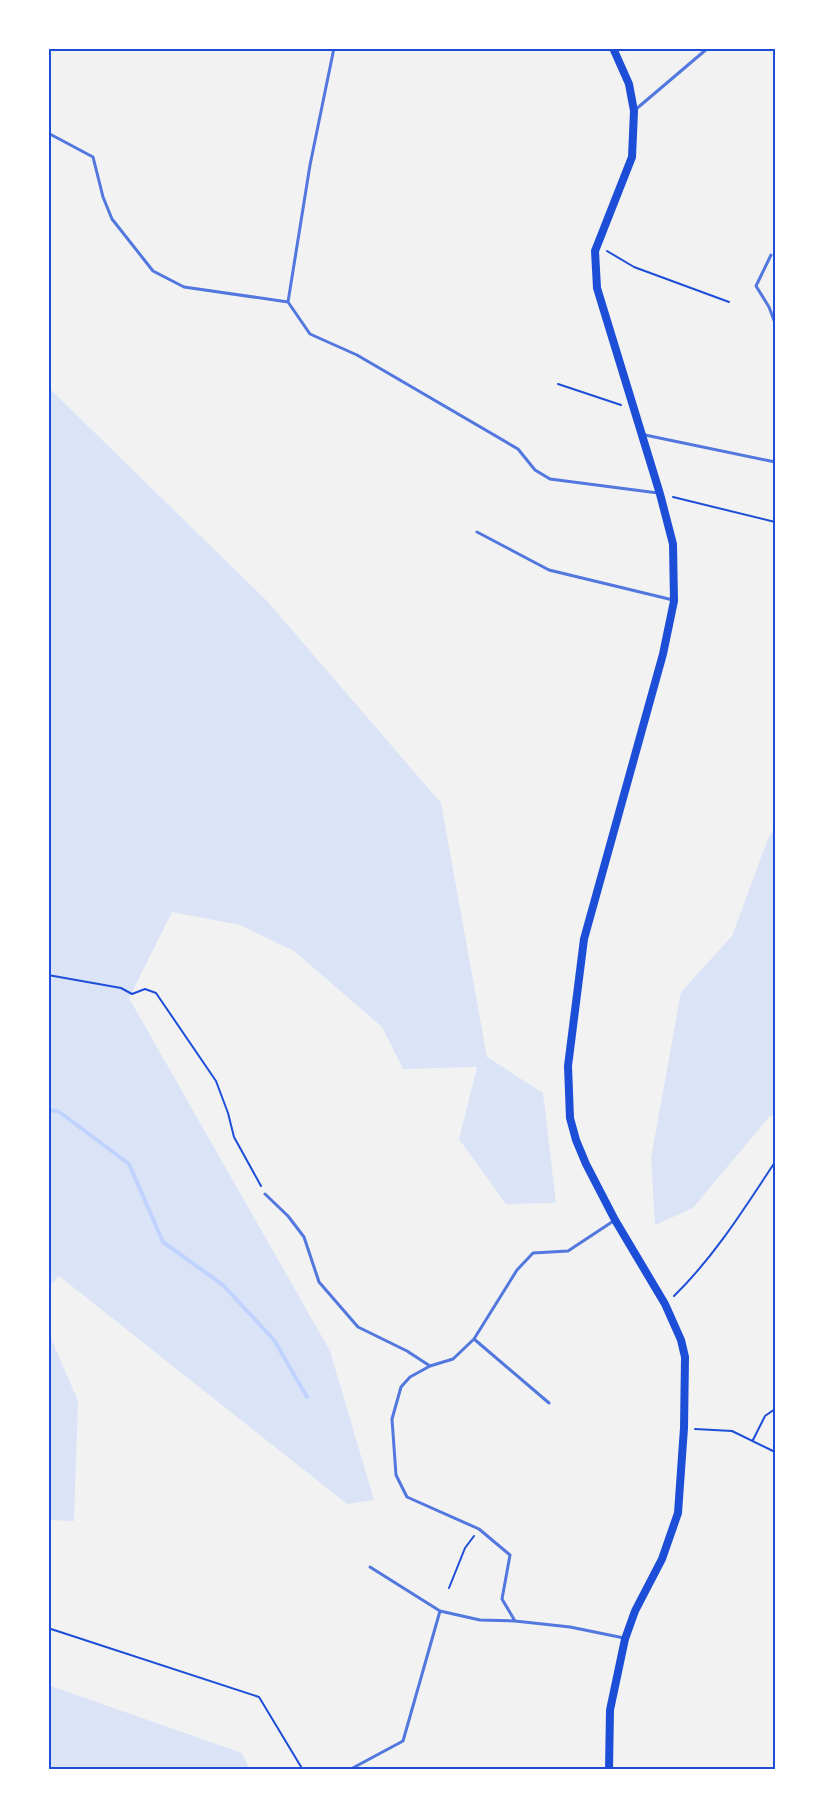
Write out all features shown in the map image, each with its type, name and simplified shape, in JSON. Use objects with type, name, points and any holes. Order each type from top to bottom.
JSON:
[{"type":"main road","points":[[609,1770],[610,1710],[625,1638],[635,1611],[662,1559],[678,1513],[684,1428],[685,1357],[681,1340],[665,1304],[615,1220],[576,1140],[570,1118],[568,1066],[584,939],[663,654],[674,601],[673,544],[597,288],[595,251],[632,156],[634,111],[629,84],[614,48]]},
{"type":"lane","points":[[334,48],[310,165],[288,302],[310,334],[357,355],[518,449],[535,470],[550,479],[660,494]]},
{"type":"lane","points":[[634,111],[708,48]]},
{"type":"lane","points":[[48,133],[93,157],[103,196],[112,219],[153,271],[184,287],[288,302]]},
{"type":"lane","points":[[771,255],[756,286],[769,307],[775,323]]},
{"type":"lane","points":[[642,434],[775,462]]},
{"type":"lane","points":[[477,532],[549,570],[674,601]]},
{"type":"lane","points":[[265,1194],[288,1216],[304,1237],[319,1282],[358,1327],[407,1351],[430,1366]]},
{"type":"lane","points":[[515,1621],[502,1599],[510,1555],[479,1529],[407,1497],[396,1475],[392,1419],[401,1387],[410,1377],[430,1366],[453,1359],[474,1340],[517,1270],[533,1253],[568,1251],[615,1220]]},
{"type":"lane","points":[[474,1340],[549,1403]]},
{"type":"lane","points":[[370,1567],[440,1611],[480,1620],[570,1627],[625,1638]]},
{"type":"lane","points":[[349,1770],[403,1741],[440,1611]]},
{"type":"path","points":[[597,246],[619,256],[634,267],[729,302]]},
{"type":"path","points":[[558,384],[634,410]]},
{"type":"path","points":[[660,494],[775,522]]},
{"type":"path","points":[[48,975],[121,988],[132,994],[145,989],[156,993],[216,1081],[234,1137],[265,1194]]},
{"type":"path","points":[[665,1304],[702,1267],[745,1209],[775,1162]]},
{"type":"path","points":[[752,1441],[765,1416],[775,1409]]},
{"type":"path","points":[[684,1428],[732,1431],[775,1452]]},
{"type":"path","points":[[449,1588],[465,1548],[479,1529]]},
{"type":"path","points":[[48,1628],[259,1697],[303,1770]]},
{"type":"shaded area","points":[[48,387],[267,601],[441,803],[487,1057],[543,1093],[556,1203],[506,1204],[459,1139],[477,1067],[403,1069],[382,1027],[294,951],[240,925],[172,912],[129,998],[330,1351],[374,1500],[347,1504],[59,1276],[48,1288]]},
{"type":"shaded area","points":[[775,827],[775,1115],[769,1117],[693,1208],[655,1225],[651,1158],[681,992],[732,936],[768,839]]},
{"type":"shaded area","points":[[48,1331],[78,1401],[74,1521],[48,1520]]},
{"type":"shaded area","points":[[48,1685],[242,1753],[250,1770],[48,1770]]},
{"type":"waterway","points":[[48,1110],[58,1111],[129,1164],[163,1242],[223,1285],[274,1340],[307,1397]]}]
